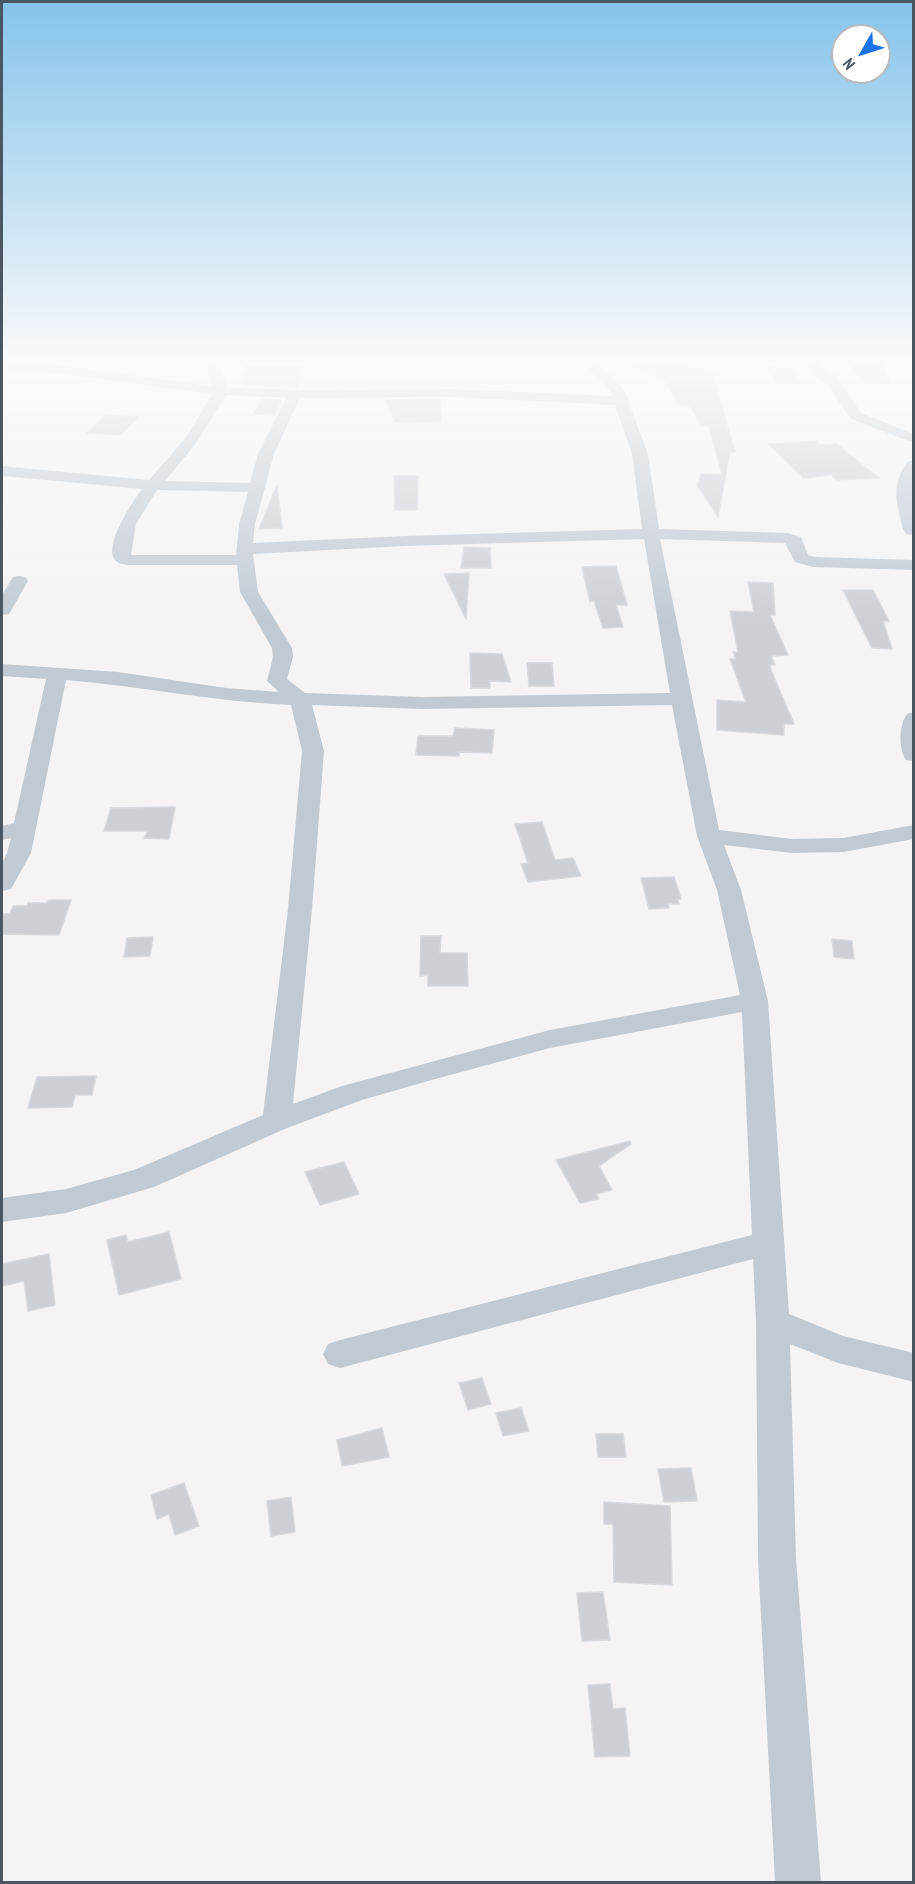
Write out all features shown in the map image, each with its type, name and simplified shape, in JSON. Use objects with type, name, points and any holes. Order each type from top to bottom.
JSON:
[{"type":"street","points":[[185,446],[140,500],[125,536],[122,558],[132,560],[244,555],[405,541],[651,534],[788,538],[795,541],[801,558],[813,562],[914,565]]},
{"type":"street","points":[[271,446],[247,524],[244,555],[249,592],[282,648],[283,657],[277,681],[300,699],[313,751],[300,909],[277,1121]]},
{"type":"street","points":[[637,446],[681,699],[709,836],[729,890],[755,1001],[773,1322],[777,1559],[798,1882]]},
{"type":"street","points":[[914,466],[905,490],[914,529]]},
{"type":"street","points":[[2,471],[152,485],[258,488]]},
{"type":"street","points":[[2,610],[19,580]]},
{"type":"street","points":[[226,694],[249,685],[279,668]]},
{"type":"street","points":[[2,670],[118,678],[226,694],[300,699],[422,702],[681,699]]},
{"type":"street","points":[[2,884],[19,853],[57,674]]},
{"type":"street","points":[[914,718],[911,739],[914,755]]},
{"type":"street","points":[[2,833],[25,827]]},
{"type":"street","points":[[709,836],[792,846],[813,846],[843,845],[914,832]]},
{"type":"street","points":[[2,1210],[66,1201],[143,1179],[277,1121],[351,1093],[550,1039],[755,1001]]},
{"type":"street","points":[[340,1354],[768,1243]]},
{"type":"street","points":[[773,1322],[838,1349],[914,1368]]},
{"type":"building","points":[[714,446],[733,446],[735,452],[730,452],[718,517],[698,486],[701,474],[722,475]]},
{"type":"building","points":[[771,446],[839,446],[879,478],[836,480],[832,475],[803,478]]},
{"type":"building","points":[[394,476],[418,476],[417,510],[395,510]]},
{"type":"building","points":[[277,485],[282,528],[259,529]]},
{"type":"building","points":[[464,547],[490,548],[491,568],[461,568]]},
{"type":"building","points":[[616,566],[627,605],[616,605],[623,627],[603,628],[594,601],[590,602],[582,567]]},
{"type":"building","points":[[469,573],[466,619],[444,574]]},
{"type":"building","points":[[748,582],[773,583],[775,615],[770,615],[788,655],[771,656],[775,665],[769,665],[794,724],[784,724],[784,735],[717,730],[717,700],[746,702],[730,659],[736,659],[733,652],[738,652],[730,611],[754,612]]},
{"type":"building","points":[[843,590],[873,590],[889,621],[883,621],[892,649],[872,648]]},
{"type":"building","points":[[470,653],[502,654],[511,682],[490,681],[490,688],[471,688]]},
{"type":"building","points":[[527,663],[552,663],[554,686],[529,686]]},
{"type":"building","points":[[455,728],[494,730],[492,753],[459,752],[459,756],[416,755],[418,736],[453,736]]},
{"type":"building","points":[[175,807],[169,839],[144,838],[148,831],[104,831],[111,808]]},
{"type":"building","points":[[542,822],[555,860],[573,858],[581,876],[528,882],[521,864],[528,863],[515,824]]},
{"type":"building","points":[[674,877],[681,899],[677,899],[679,904],[668,904],[669,908],[649,909],[641,878]]},
{"type":"building","points":[[49,900],[71,900],[59,935],[2,934],[2,914],[10,914],[13,906],[47,903]]},
{"type":"building","points":[[421,936],[441,936],[440,953],[467,953],[468,986],[428,986],[428,975],[420,976]]},
{"type":"building","points":[[153,937],[150,956],[124,957],[127,938]]},
{"type":"building","points":[[832,939],[852,941],[854,959],[834,957]]},
{"type":"building","points":[[96,1076],[92,1095],[75,1095],[72,1107],[28,1108],[37,1077]]},
{"type":"building","points":[[630,1141],[631,1144],[599,1166],[612,1190],[596,1194],[599,1199],[580,1203],[556,1160]]},
{"type":"building","points":[[344,1162],[359,1194],[320,1205],[305,1172]]},
{"type":"building","points":[[169,1232],[181,1279],[119,1295],[107,1240],[126,1235],[128,1242]]},
{"type":"building","points":[[49,1254],[55,1305],[28,1311],[24,1281],[2,1286],[2,1264]]},
{"type":"building","points":[[482,1378],[491,1404],[468,1410],[459,1383]]},
{"type":"building","points":[[521,1408],[529,1431],[503,1436],[496,1413]]},
{"type":"building","points":[[382,1428],[389,1457],[342,1466],[337,1440]]},
{"type":"building","points":[[596,1434],[623,1434],[626,1457],[598,1457]]},
{"type":"building","points":[[691,1468],[697,1501],[664,1502],[658,1469]]},
{"type":"building","points":[[184,1483],[199,1526],[175,1535],[169,1514],[157,1519],[151,1495]]},
{"type":"building","points":[[291,1497],[295,1532],[271,1536],[267,1501]]},
{"type":"building","points":[[604,1502],[670,1506],[672,1585],[614,1582],[613,1524],[604,1524]]},
{"type":"building","points":[[603,1592],[610,1640],[582,1641],[577,1593]]},
{"type":"building","points":[[610,1684],[613,1709],[625,1708],[630,1756],[595,1757],[588,1685]]}]
